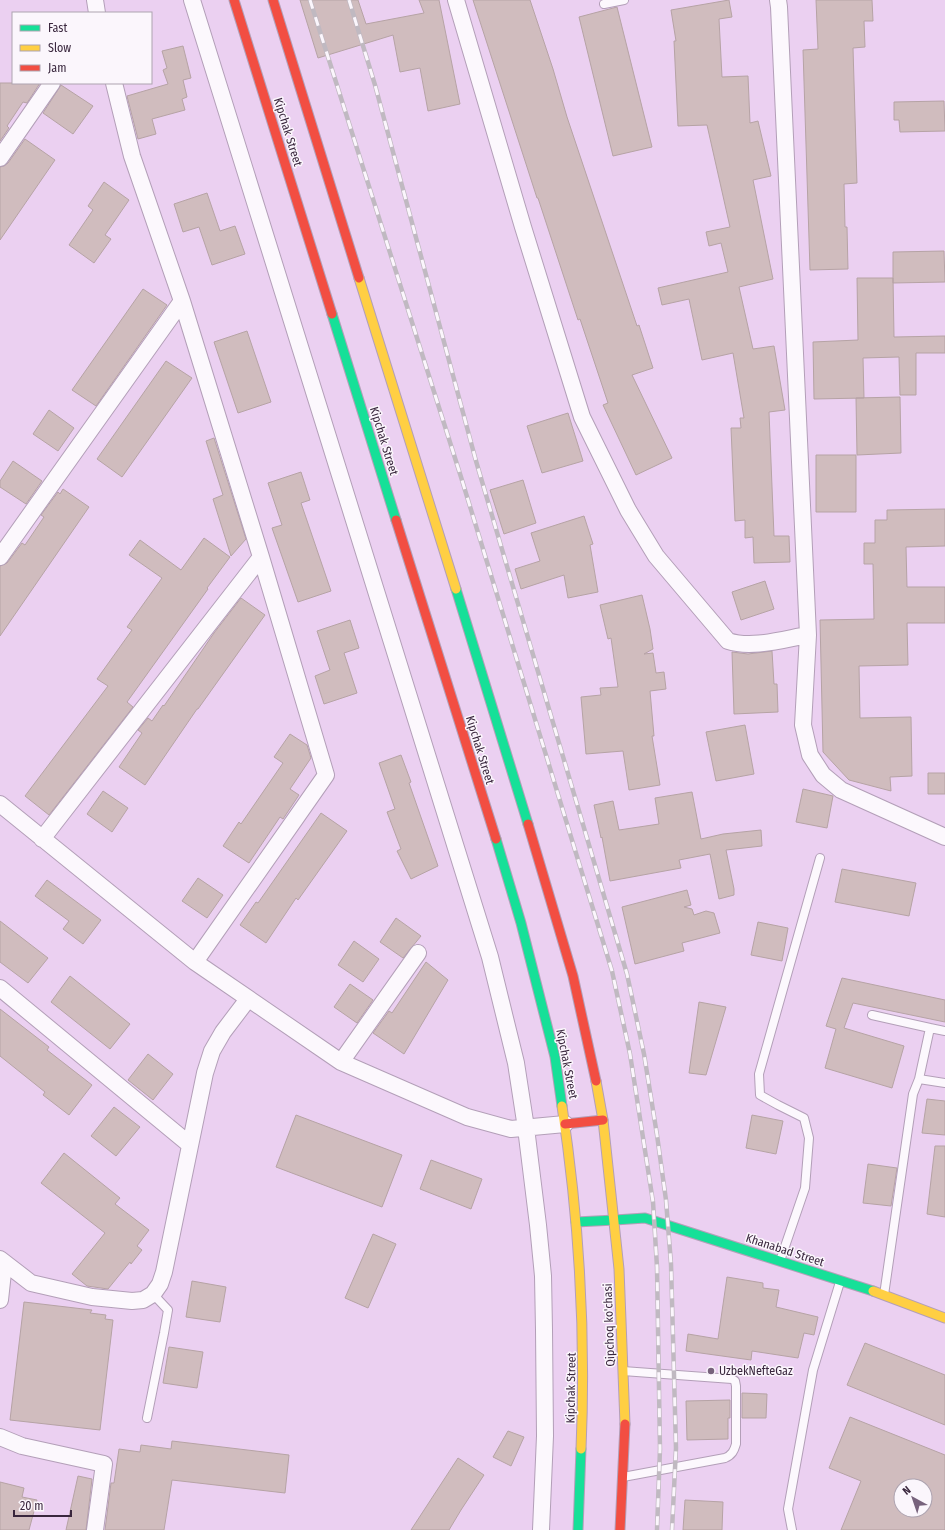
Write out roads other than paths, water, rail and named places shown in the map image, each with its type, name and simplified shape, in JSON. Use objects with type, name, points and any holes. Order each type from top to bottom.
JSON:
[{"type":"main road","name":"Kipchak Street","points":[[234,0],[521,923],[555,1056],[565,1124],[581,1282],[584,1390],[578,1530]]},
{"type":"main road","name":"Kipchak Street","points":[[272,0],[553,906],[573,976],[589,1046],[603,1120]]},
{"type":"main road","points":[[565,1124],[603,1120]]},
{"type":"main road","name":"Qipchoq ko'chasi","points":[[603,1120],[619,1269],[625,1423],[620,1530]]},
{"type":"main road","name":"Khanabad Street","points":[[614,1220],[645,1218],[884,1295],[945,1318]]},
{"type":"main road","points":[[576,1222],[614,1220]]},
{"type":"street","points":[[95,0],[97,12]]},
{"type":"street","points":[[192,0],[490,957],[516,1063],[526,1128],[543,1276],[545,1436],[541,1530]]},
{"type":"street","points":[[456,0],[523,226],[582,417],[628,510],[656,556],[728,641],[738,644],[750,644],[808,635]]},
{"type":"street","points":[[778,0],[808,635],[803,725],[810,756],[823,775],[841,790],[945,837]]},
{"type":"street","points":[[0,158],[51,84]]},
{"type":"street","points":[[114,84],[132,156],[182,301],[326,775],[195,962]]},
{"type":"street","points":[[0,557],[182,301]]},
{"type":"street","points":[[42,839],[261,557]]},
{"type":"street","points":[[0,804],[195,962],[341,1062],[467,1117],[511,1129],[565,1124]]},
{"type":"street","points":[[341,1062],[418,953]]},
{"type":"street","points":[[0,988],[189,1144]]},
{"type":"street","points":[[2,1261],[31,1283],[92,1297],[132,1301],[143,1300],[153,1294],[160,1284],[164,1272],[189,1144],[205,1073],[212,1051],[223,1032],[248,999]]},
{"type":"street","points":[[0,1300],[2,1261]]},
{"type":"street","points":[[0,1436],[22,1446],[104,1464],[95,1530]]},
{"type":"lane","points":[[604,4],[624,0]]},
{"type":"lane","points":[[780,1262],[805,1188],[809,1138],[804,1118],[778,1106],[760,1095],[759,1074],[820,858]]},
{"type":"lane","points":[[872,1015],[945,1031]]},
{"type":"lane","points":[[884,1295],[913,1094],[919,1079],[930,1028]]},
{"type":"lane","points":[[919,1079],[945,1083]]},
{"type":"lane","points":[[792,1530],[788,1509],[813,1370],[840,1281]]},
{"type":"lane","points":[[147,1418],[168,1310],[153,1294]]},
{"type":"lane","points":[[622,1477],[725,1458],[735,1450],[736,1444],[736,1386],[735,1381],[732,1379],[623,1371]]},
{"type":"railway","points":[[310,0],[461,477],[612,971],[630,1054],[653,1202],[657,1267],[660,1449],[657,1530]]},
{"type":"railway","points":[[349,0],[375,85],[476,461],[627,974],[644,1054],[666,1200],[671,1264],[676,1448],[672,1530]]},
{"type":"place","name":"UzbekNefteGaz","points":[[711,1371]]}]
